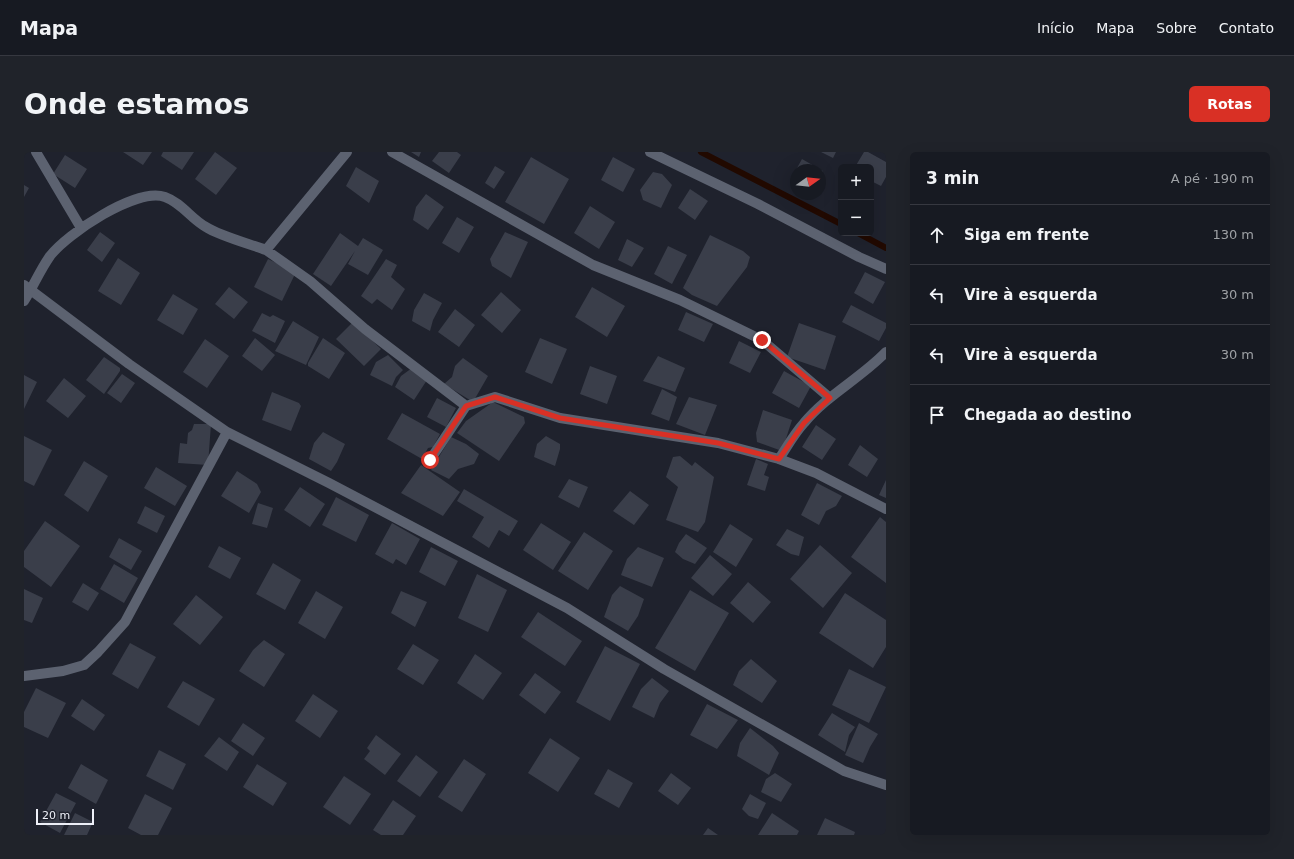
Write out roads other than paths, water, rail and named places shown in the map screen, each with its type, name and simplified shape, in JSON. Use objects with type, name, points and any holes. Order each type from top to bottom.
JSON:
[{"type":"street","points":[[36,152],[81,228]]},
{"type":"street","points":[[266,250],[347,152]]},
{"type":"street","points":[[392,152],[593,265],[680,300],[762,340],[830,398]]},
{"type":"street","points":[[650,152],[758,204],[859,257],[886,269]]},
{"type":"street","points":[[24,301],[27,288],[50,256],[81,228],[126,202],[152,196],[164,196],[176,202],[206,228],[266,250],[310,281],[365,329],[466,406]]},
{"type":"street","points":[[27,288],[129,364],[227,432],[329,483],[567,608],[664,669],[844,772],[886,786]]},
{"type":"street","points":[[779,459],[804,423],[830,398],[871,367],[886,352]]},
{"type":"street","points":[[430,460],[466,406],[495,397],[560,418],[718,443],[779,459],[816,473],[886,509]]},
{"type":"street","points":[[24,676],[63,671],[84,665],[125,622],[227,432]]},
{"type":"waterway","points":[[701,152],[838,222]]},
{"type":"waterway","points":[[864,236],[886,248]]}]
